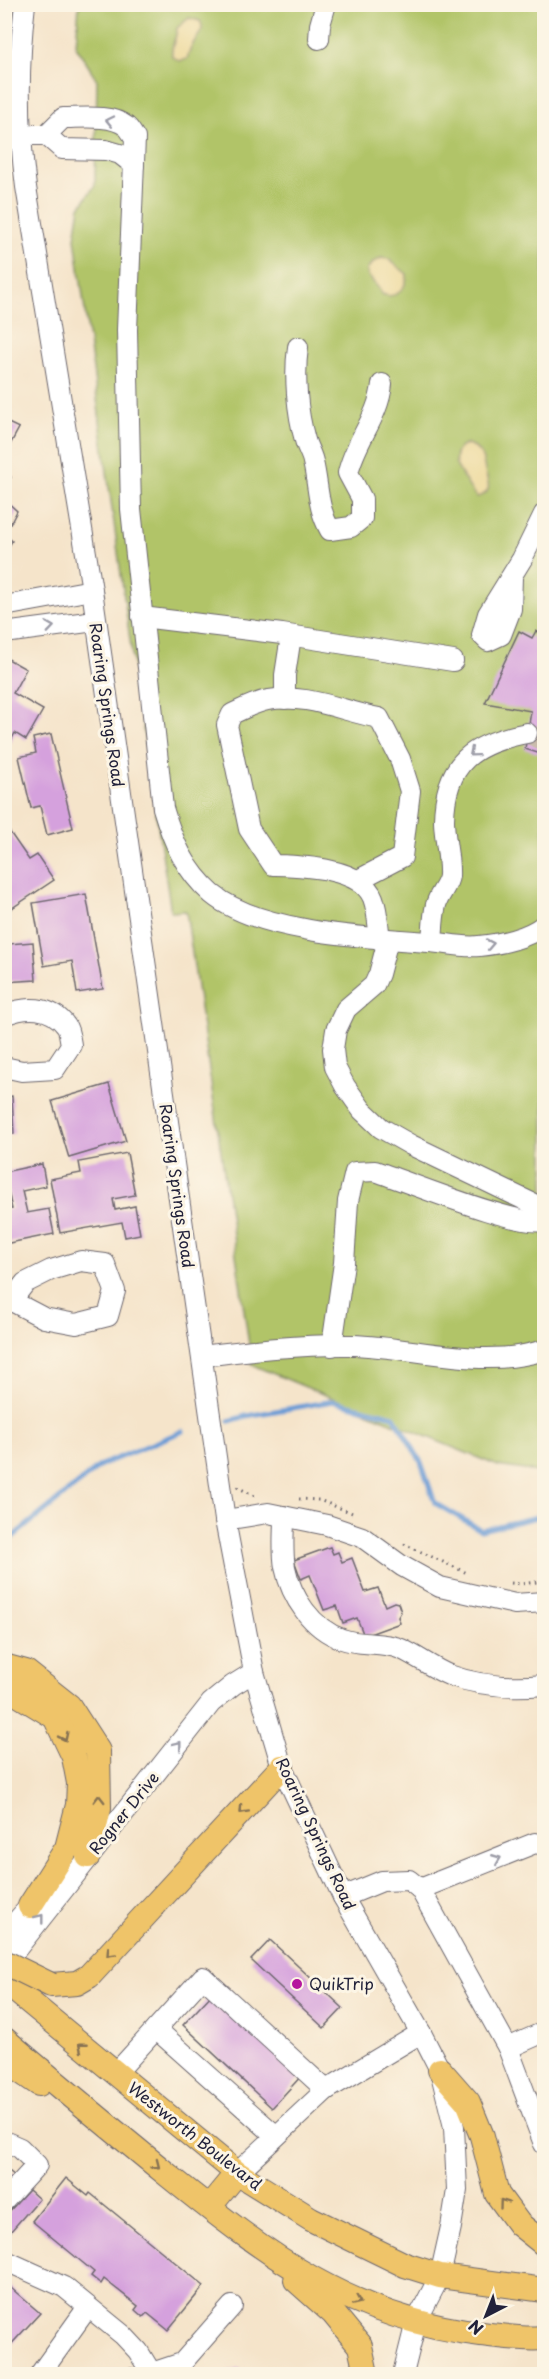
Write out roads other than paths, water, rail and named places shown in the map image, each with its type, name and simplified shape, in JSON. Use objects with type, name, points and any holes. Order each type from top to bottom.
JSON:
[{"type":"main road","points":[[4,1666],[26,1672],[69,1706],[98,1751],[99,1808],[88,1856]]},
{"type":"main road","points":[[4,1690],[14,1692],[55,1718],[74,1757],[79,1783],[78,1805],[67,1848],[30,1906]]},
{"type":"main road","points":[[4,1964],[51,1985],[77,1983],[89,1976],[282,1767]]},
{"type":"main road","name":"Westworth Boulevard","points":[[4,1981],[237,2173],[302,2214],[405,2265],[440,2276],[544,2290]]},
{"type":"main road","points":[[4,2039],[110,2129],[287,2265],[372,2308],[416,2322],[447,2330],[520,2338],[544,2338]]},
{"type":"main road","points":[[4,2067],[14,2067],[110,2129]]},
{"type":"main road","points":[[440,2070],[468,2102],[482,2136],[497,2194],[519,2224],[544,2244]]},
{"type":"main road","points":[[209,2207],[237,2173]]},
{"type":"main road","points":[[252,2240],[333,2313],[360,2346],[366,2374]]},
{"type":"street","name":"Roaring Springs Road","points":[[25,4],[20,56],[21,135],[28,205],[92,590],[225,1520],[254,1672],[282,1767],[343,1897],[440,2070],[454,2127],[457,2190],[440,2276],[416,2322],[403,2374]]},
{"type":"street","points":[[319,39],[326,4]]},
{"type":"street","points":[[46,135],[63,118],[117,121],[127,127],[135,138],[128,366],[131,509],[163,808],[175,846],[190,872],[213,895],[239,910],[276,922],[337,935],[479,946],[513,939],[544,925]]},
{"type":"street","points":[[21,135],[46,135],[62,149],[106,150],[120,154],[134,165]]},
{"type":"street","points":[[298,347],[300,415],[305,440],[313,461],[321,514],[330,530],[351,527],[362,518],[362,499],[348,473],[351,456],[377,411],[382,384]]},
{"type":"street","points":[[512,577],[544,514]]},
{"type":"street","points":[[4,606],[92,590]]},
{"type":"street","points":[[142,616],[453,661]]},
{"type":"street","points":[[4,633],[95,621]]},
{"type":"street","points":[[285,699],[285,675],[291,636]]},
{"type":"street","points":[[358,880],[402,857],[410,791],[400,759],[379,718],[363,716],[311,700],[285,699],[267,700],[232,714],[227,725],[249,829],[273,865],[325,869],[358,880],[372,896],[384,940],[380,974],[374,985],[346,1009],[336,1030],[333,1049],[335,1067],[345,1086],[362,1110],[381,1128],[544,1209]]},
{"type":"street","points":[[432,942],[436,903],[449,878],[444,821],[446,798],[453,775],[468,756],[484,744],[526,733]]},
{"type":"street","points":[[4,1016],[20,1008],[47,1010],[66,1026],[71,1044],[55,1068],[22,1071],[4,1067]]},
{"type":"street","points":[[333,1346],[344,1263],[348,1201],[355,1172],[375,1171],[498,1214],[538,1223],[544,1221]]},
{"type":"street","points":[[81,1261],[105,1264],[115,1291],[108,1317],[76,1324],[44,1317],[8,1299],[25,1283],[51,1270],[81,1261]]},
{"type":"street","points":[[201,1356],[249,1350],[333,1346],[354,1346],[444,1356],[526,1356],[544,1350]]},
{"type":"street","points":[[225,1520],[268,1513],[327,1525],[362,1537],[402,1566],[440,1587],[515,1604],[544,1602]]},
{"type":"street","points":[[284,1516],[284,1566],[295,1598],[312,1619],[328,1633],[344,1640],[386,1644],[402,1649],[450,1675],[497,1686],[544,1685]]},
{"type":"street","name":"Rogner Drive","points":[[4,1964],[212,1703],[233,1685],[254,1672]]},
{"type":"street","points":[[420,1889],[535,1843],[544,1845]]},
{"type":"street","points":[[343,1897],[382,1881],[409,1880],[420,1889],[508,2048],[544,2144]]},
{"type":"street","points":[[4,1935],[30,1906]]},
{"type":"street","points":[[116,2073],[203,1977],[326,2090]]},
{"type":"street","points":[[156,2029],[276,2136]]},
{"type":"street","points":[[508,2048],[544,2032]]},
{"type":"street","points":[[237,2173],[326,2090],[421,2033]]},
{"type":"street","points":[[4,2141],[20,2148],[37,2165],[4,2201]]},
{"type":"street","points":[[4,2260],[64,2287],[138,2351],[152,2374],[182,2363],[232,2306]]},
{"type":"street","points":[[40,2374],[88,2307]]},
{"type":"waterway","points":[[229,1421],[333,1401],[394,1416],[421,1462],[435,1503],[481,1530],[541,1516],[544,1513]]},
{"type":"waterway","points":[[4,1544],[101,1465],[183,1431]]},
{"type":"tunnel","points":[[527,733],[544,741]]},
{"type":"place","name":"QuikTrip","points":[[297,1984]]}]
